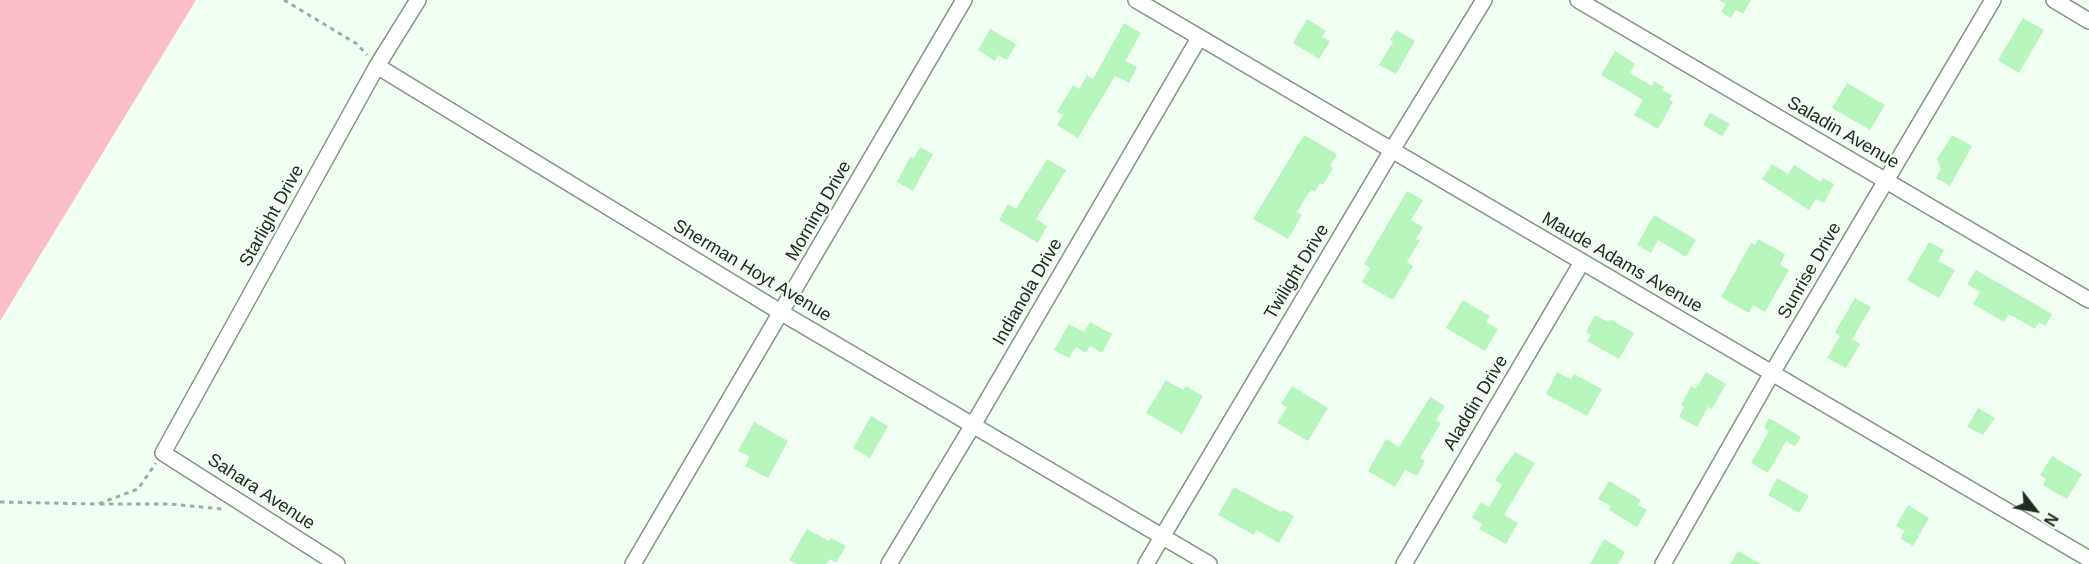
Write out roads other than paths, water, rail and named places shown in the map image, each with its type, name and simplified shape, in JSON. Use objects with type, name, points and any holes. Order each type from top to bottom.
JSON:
[{"type":"street","name":"Starlight Drive","points":[[164,453],[377,66],[418,0]]},
{"type":"street","name":"Morning Drive","points":[[633,564],[964,0]]},
{"type":"street","name":"Maude Adams Avenue","points":[[1136,0],[2089,559]]},
{"type":"street","name":"Twilight Drive","points":[[1146,564],[1392,150],[1484,0]]},
{"type":"street","name":"Saladin Avenue","points":[[1578,0],[2089,300]]},
{"type":"street","name":"Sunrise Drive","points":[[1663,564],[1772,373],[1993,0]]},
{"type":"street","points":[[2054,0],[2089,21]]},
{"type":"street","name":"Indianola Drive","points":[[889,564],[1199,38]]},
{"type":"street","name":"Sherman Hoyt Avenue","points":[[377,66],[782,313],[1209,564]]},
{"type":"street","name":"Aladdin Drive","points":[[1404,564],[1582,262]]},
{"type":"street","name":"Sahara Avenue","points":[[164,453],[337,564]]}]
